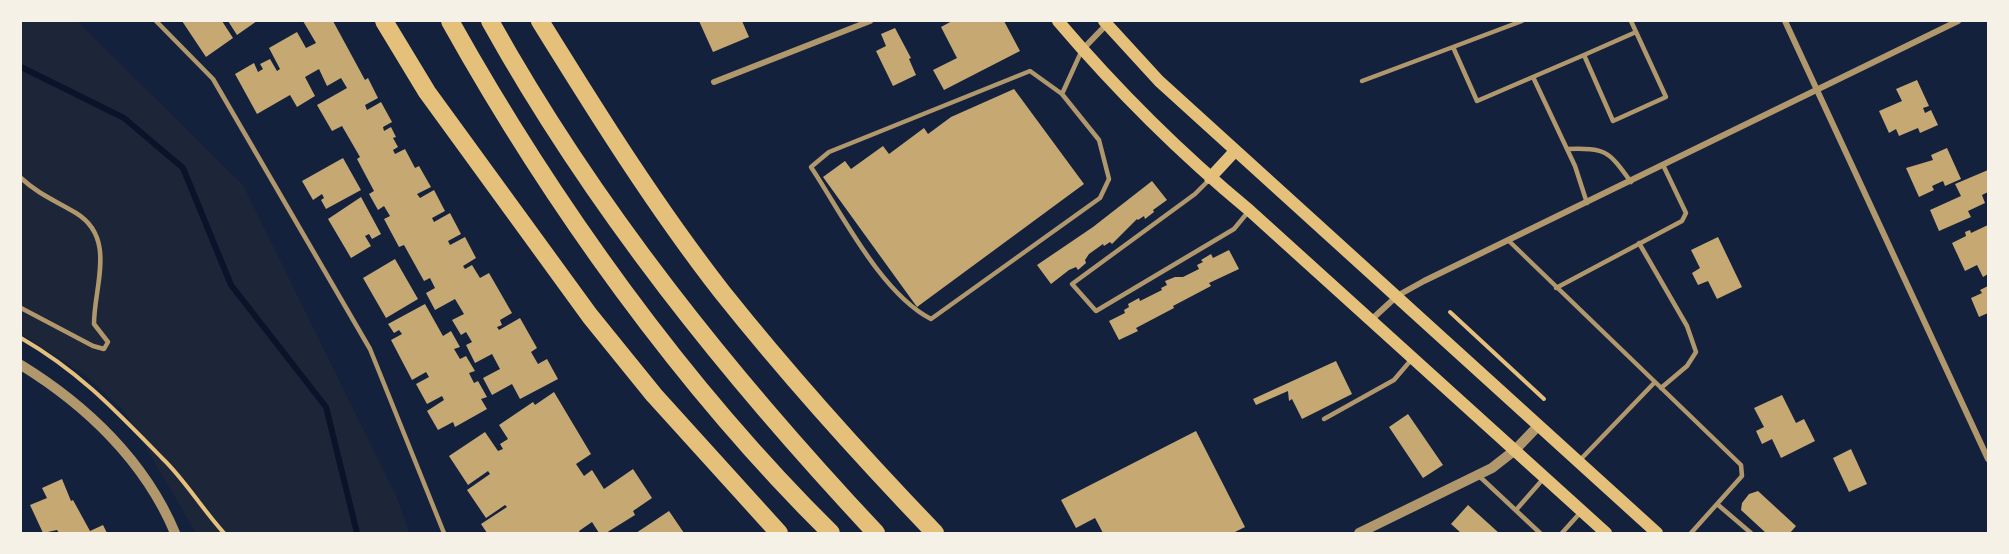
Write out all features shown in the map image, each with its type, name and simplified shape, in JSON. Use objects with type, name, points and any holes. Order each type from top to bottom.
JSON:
[{"type":"highway","points":[[384,21],[427,92],[590,316],[654,395],[779,533]]},
{"type":"highway","points":[[450,21],[530,153],[660,338],[731,426],[831,533]]},
{"type":"highway","points":[[490,21],[569,152],[644,258],[712,347],[809,461],[876,533]]},
{"type":"highway","points":[[540,21],[607,128],[721,290],[856,450],[935,533]]},
{"type":"main road","points":[[1058,21],[1082,50],[1210,178],[1249,210],[1606,533]]},
{"type":"main road","points":[[1107,22],[1159,81],[1657,533]]},
{"type":"main road","points":[[1210,178],[1235,151]]},
{"type":"street","points":[[714,82],[870,21]]},
{"type":"street","points":[[1785,21],[1988,459]]},
{"type":"street","points":[[1371,320],[1397,296],[1958,21]]},
{"type":"street","points":[[1082,50],[1107,22]]},
{"type":"street","points":[[21,364],[78,406],[121,448],[151,488],[175,533]]},
{"type":"street","points":[[1359,533],[1478,475],[1515,450],[1538,426]]},
{"type":"lane","points":[[156,21],[213,79],[370,348],[444,533]]},
{"type":"lane","points":[[1362,81],[1522,21]]},
{"type":"lane","points":[[1584,55],[1613,121],[1666,97],[1632,21]]},
{"type":"lane","points":[[1453,47],[1478,101],[1636,32]]},
{"type":"lane","points":[[1062,94],[1082,50]]},
{"type":"lane","points":[[1030,71],[1062,94],[1100,140],[1109,179],[1100,198],[931,319],[914,310],[877,267],[811,167],[829,152],[1030,71]]},
{"type":"lane","points":[[1533,77],[1567,149],[1587,203]]},
{"type":"lane","points":[[1567,149],[1597,148],[1616,161],[1631,182]]},
{"type":"lane","points":[[1556,288],[1682,221],[1686,213],[1664,166]]},
{"type":"lane","points":[[21,178],[38,193],[78,214],[94,229],[101,259],[94,324],[108,342],[104,349],[93,346],[21,308]]},
{"type":"lane","points":[[1210,178],[1195,194],[1072,284],[1096,311],[1234,229],[1249,210]]},
{"type":"lane","points":[[1509,241],[1741,465],[1742,476],[1691,533]]},
{"type":"lane","points":[[1639,243],[1687,326],[1696,352],[1687,366],[1661,387]]},
{"type":"lane","points":[[1324,419],[1394,380],[1413,358]]},
{"type":"lane","points":[[1578,462],[1655,382]]},
{"type":"lane","points":[[1478,475],[1540,533]]},
{"type":"lane","points":[[1516,510],[1544,477]]},
{"type":"lane","points":[[1717,504],[1751,533]]},
{"type":"lane","points":[[1562,533],[1582,511]]},
{"type":"path","points":[[1450,312],[1544,399]]},
{"type":"path","points":[[21,338],[69,368],[99,393],[164,459],[224,533]]},
{"type":"shaded area","points":[[21,21],[77,21],[243,185],[397,498],[409,533],[196,533],[125,412],[86,376],[21,334]]},
{"type":"building","points":[[182,21],[222,21],[233,38],[206,57]]},
{"type":"building","points":[[228,21],[257,21],[237,35]]},
{"type":"building","points":[[303,21],[333,21],[365,80],[368,78],[378,98],[365,105],[367,110],[381,102],[392,122],[383,127],[384,131],[391,127],[396,137],[393,138],[398,147],[393,150],[395,154],[405,149],[415,168],[419,166],[431,187],[417,194],[420,198],[434,190],[445,211],[432,218],[434,222],[450,213],[461,234],[448,241],[450,245],[465,237],[476,258],[463,266],[465,269],[472,265],[480,278],[489,273],[512,313],[500,320],[502,325],[497,327],[499,330],[520,318],[537,348],[531,352],[538,364],[547,359],[558,379],[520,399],[512,384],[492,395],[483,378],[500,369],[492,354],[475,363],[466,345],[472,342],[466,332],[461,335],[452,320],[464,314],[455,299],[435,310],[426,293],[435,288],[430,278],[424,281],[404,245],[399,247],[384,219],[390,216],[384,206],[378,210],[369,194],[374,191],[357,159],[360,157],[342,126],[332,131],[317,105],[347,88],[341,78],[327,86],[319,69],[305,77],[315,96],[297,107],[290,95],[257,114],[235,74],[254,63],[258,72],[263,69],[260,64],[270,59],[277,71],[280,69],[269,48],[297,32],[306,48],[316,43]]},
{"type":"building","points":[[699,21],[742,21],[749,37],[713,52]]},
{"type":"building","points":[[952,21],[1004,21],[1020,51],[944,90],[933,70],[957,58],[941,27]]},
{"type":"building","points":[[895,28],[911,58],[909,59],[916,75],[893,86],[876,51],[886,46],[881,34]]},
{"type":"building","points":[[1917,80],[1929,106],[1923,108],[1925,113],[1931,110],[1938,125],[1920,133],[1918,128],[1899,136],[1896,129],[1889,133],[1879,111],[1902,101],[1896,89]]},
{"type":"building","points":[[1014,89],[1084,184],[917,307],[823,177],[845,161],[851,169],[883,146],[889,154],[924,128],[928,134],[951,117]]},
{"type":"building","points":[[1947,148],[1961,179],[1945,186],[1943,181],[1932,186],[1934,190],[1919,197],[1906,168],[1933,160],[1931,155]]},
{"type":"building","points":[[343,158],[361,190],[326,209],[321,200],[324,198],[322,194],[313,200],[302,181]]},
{"type":"building","points":[[1988,170],[1988,192],[1982,195],[1985,203],[1968,211],[1971,217],[1939,231],[1930,210],[1961,196],[1955,184]]},
{"type":"building","points":[[1152,181],[1167,200],[1145,219],[1144,216],[1137,219],[1112,244],[1110,242],[1104,246],[1103,244],[1089,254],[1085,260],[1086,263],[1078,270],[1076,267],[1069,270],[1051,284],[1037,265],[1093,227]]},
{"type":"building","points":[[361,197],[381,234],[372,239],[369,234],[365,236],[371,246],[351,258],[328,219]]},
{"type":"building","points":[[1988,225],[1988,274],[1983,277],[1977,265],[1965,271],[1952,243],[1966,236],[1965,232],[1970,230],[1971,233]]},
{"type":"building","points":[[1718,237],[1742,287],[1717,299],[1708,281],[1698,285],[1692,273],[1700,268],[1691,250]]},
{"type":"building","points":[[1229,250],[1239,269],[1209,283],[1211,286],[1173,306],[1174,308],[1136,328],[1138,331],[1119,340],[1109,321],[1125,313],[1124,310],[1129,307],[1128,304],[1162,290],[1161,288],[1167,285],[1165,281],[1183,277],[1199,269],[1197,265],[1203,262],[1201,260],[1211,254],[1213,258]]},
{"type":"building","points":[[395,259],[418,299],[386,318],[363,278]]},
{"type":"building","points":[[1988,286],[1988,313],[1979,317],[1971,298],[1982,293],[1980,290]]},
{"type":"building","points":[[425,304],[443,336],[451,331],[460,347],[454,349],[460,359],[466,356],[475,371],[469,373],[474,383],[478,381],[487,397],[481,399],[487,409],[455,427],[453,422],[438,430],[427,411],[444,400],[442,396],[427,404],[416,384],[429,377],[426,372],[412,380],[391,340],[402,334],[399,330],[394,333],[388,324]]},
{"type":"building","points":[[1336,361],[1352,394],[1302,419],[1292,399],[1289,401],[1288,391],[1256,405],[1253,399]]},
{"type":"building","points":[[554,392],[591,454],[576,464],[584,476],[592,470],[604,489],[633,469],[652,498],[633,511],[635,515],[606,533],[599,533],[592,522],[579,531],[580,533],[487,533],[481,524],[507,507],[505,505],[486,518],[467,490],[490,474],[488,471],[468,485],[449,456],[485,432],[498,451],[503,449],[500,444],[508,439],[499,425],[533,402],[535,405]]},
{"type":"building","points":[[1782,395],[1796,423],[1804,419],[1815,441],[1781,458],[1772,439],[1762,444],[1756,431],[1764,427],[1754,408]]},
{"type":"building","points":[[1408,414],[1443,465],[1423,478],[1389,427]]},
{"type":"building","points":[[1196,431],[1245,527],[1233,533],[1103,533],[1095,518],[1076,528],[1061,500]]},
{"type":"building","points":[[1851,449],[1867,484],[1849,492],[1833,458]]},
{"type":"building","points":[[62,479],[71,501],[73,500],[90,531],[103,525],[107,533],[59,533],[57,530],[43,533],[30,505],[47,498],[42,488]]},
{"type":"building","points":[[1758,491],[1796,526],[1790,533],[1766,533],[1741,510],[1742,503],[1749,494]]},
{"type":"building","points":[[1468,505],[1499,533],[1461,533],[1451,524]]},
{"type":"building","points":[[669,511],[684,533],[636,533]]},
{"type":"waterway","points":[[21,67],[124,118],[183,168],[231,285],[326,407],[357,533]]}]
